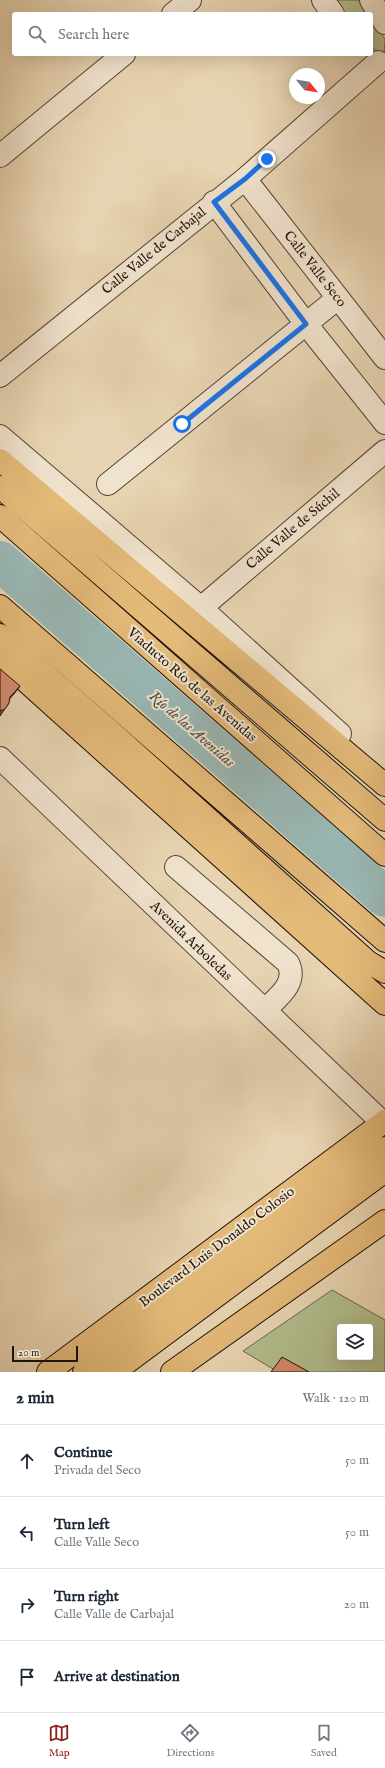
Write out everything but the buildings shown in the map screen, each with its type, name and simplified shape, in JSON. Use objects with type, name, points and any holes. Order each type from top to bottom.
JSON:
[{"type":"main road","points":[[0,460],[385,785]]},
{"type":"main road","points":[[0,487],[385,820]]},
{"type":"main road","name":"Viaducto Río de las Avenidas","points":[[0,516],[385,855]]},
{"type":"main road","points":[[0,606],[385,941]]},
{"type":"main road","points":[[0,635],[119,739],[368,962],[385,972]]},
{"type":"main road","points":[[0,658],[385,1004]]},
{"type":"main road","name":"Boulevard Luis Donaldo Colosio","points":[[49,1369],[384,1122]]},
{"type":"main road","points":[[84,1372],[385,1148]]},
{"type":"main road","points":[[114,1372],[385,1171]]},
{"type":"main road","points":[[172,1372],[385,1221]]},
{"type":"street","points":[[175,12],[190,0]]},
{"type":"street","points":[[323,0],[332,12]]},
{"type":"street","points":[[371,0],[385,22]]},
{"type":"street","points":[[0,156],[122,56]]},
{"type":"street","name":"Calle Valle de Carbajal","points":[[0,376],[214,202],[245,179],[377,61]]},
{"type":"street","name":"Calle Valle Seco","points":[[245,179],[385,358]]},
{"type":"street","points":[[214,202],[306,324],[385,423]]},
{"type":"street","points":[[108,484],[338,298]]},
{"type":"street","points":[[0,436],[201,608],[385,775]]},
{"type":"street","name":"Calle Valle de Súchil","points":[[201,608],[385,451]]},
{"type":"street","name":"Avenida Arboledas","points":[[0,758],[384,1122]]},
{"type":"street","points":[[176,867],[288,963],[291,976],[290,982],[286,989],[265,1010]]},
{"type":"green space","points":[[331,0],[359,0],[367,12],[340,12]]},
{"type":"green space","points":[[373,21],[385,39],[384,56],[373,48]]},
{"type":"green space","points":[[332,1290],[385,1320],[385,1372],[278,1372],[243,1351]]},
{"type":"waterway","name":"Río de las Avenidas","points":[[0,561],[385,897]]},
{"type":"route","points":[[182,424],[306,324],[214,202],[245,179],[267,159]]}]
